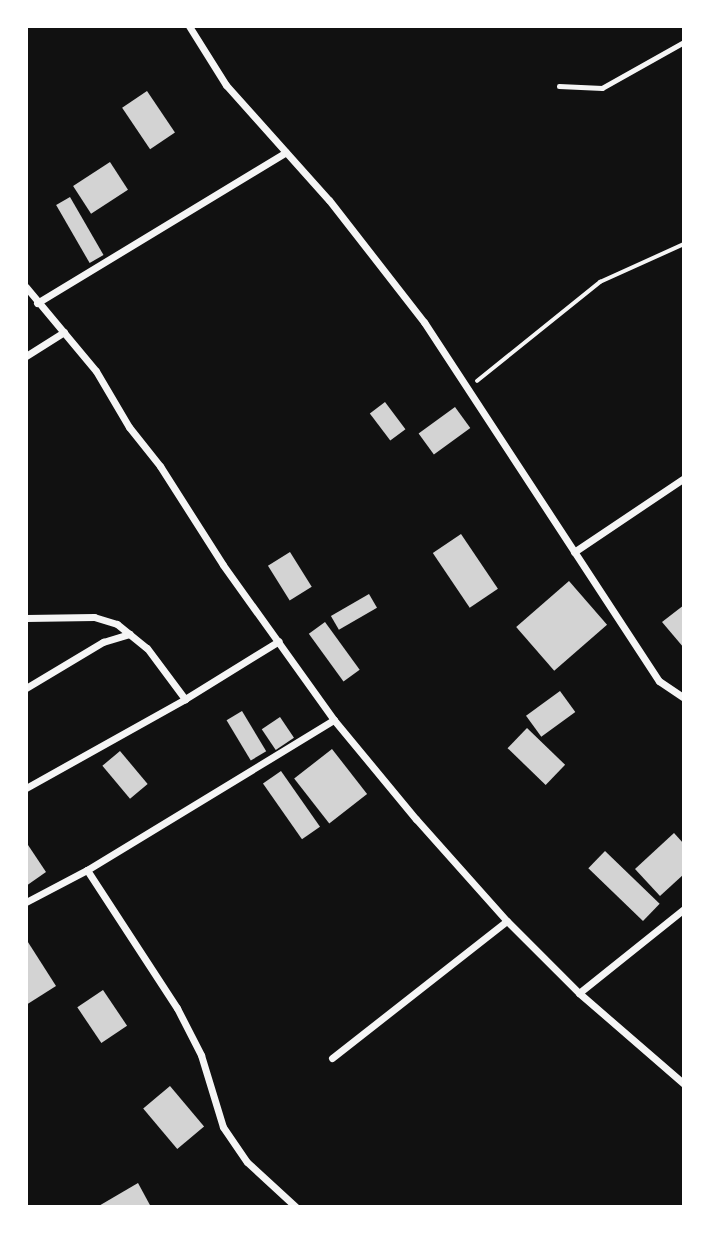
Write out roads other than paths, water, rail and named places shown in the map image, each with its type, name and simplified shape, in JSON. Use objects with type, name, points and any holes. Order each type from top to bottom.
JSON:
[{"type":"street","points":[[189,26],[226,85],[329,200],[424,322],[659,681],[684,698]]},
{"type":"street","points":[[37,303],[286,152]]},
{"type":"street","points":[[26,287],[96,371],[129,427],[160,466],[223,565],[334,720],[416,819],[508,921],[579,993],[684,1084]]},
{"type":"street","points":[[26,356],[64,332]]},
{"type":"street","points":[[574,552],[684,478]]},
{"type":"street","points":[[26,618],[94,617],[117,624],[147,648],[185,699]]},
{"type":"street","points":[[26,688],[103,642],[130,634]]},
{"type":"street","points":[[26,788],[185,699],[279,641]]},
{"type":"street","points":[[26,902],[88,870],[334,720]]},
{"type":"street","points":[[88,870],[177,1008],[201,1055],[223,1127],[247,1162],[296,1207]]},
{"type":"street","points":[[579,993],[684,909]]},
{"type":"street","points":[[332,1058],[508,921]]},
{"type":"lane","points":[[559,86],[602,89],[684,42]]}]
